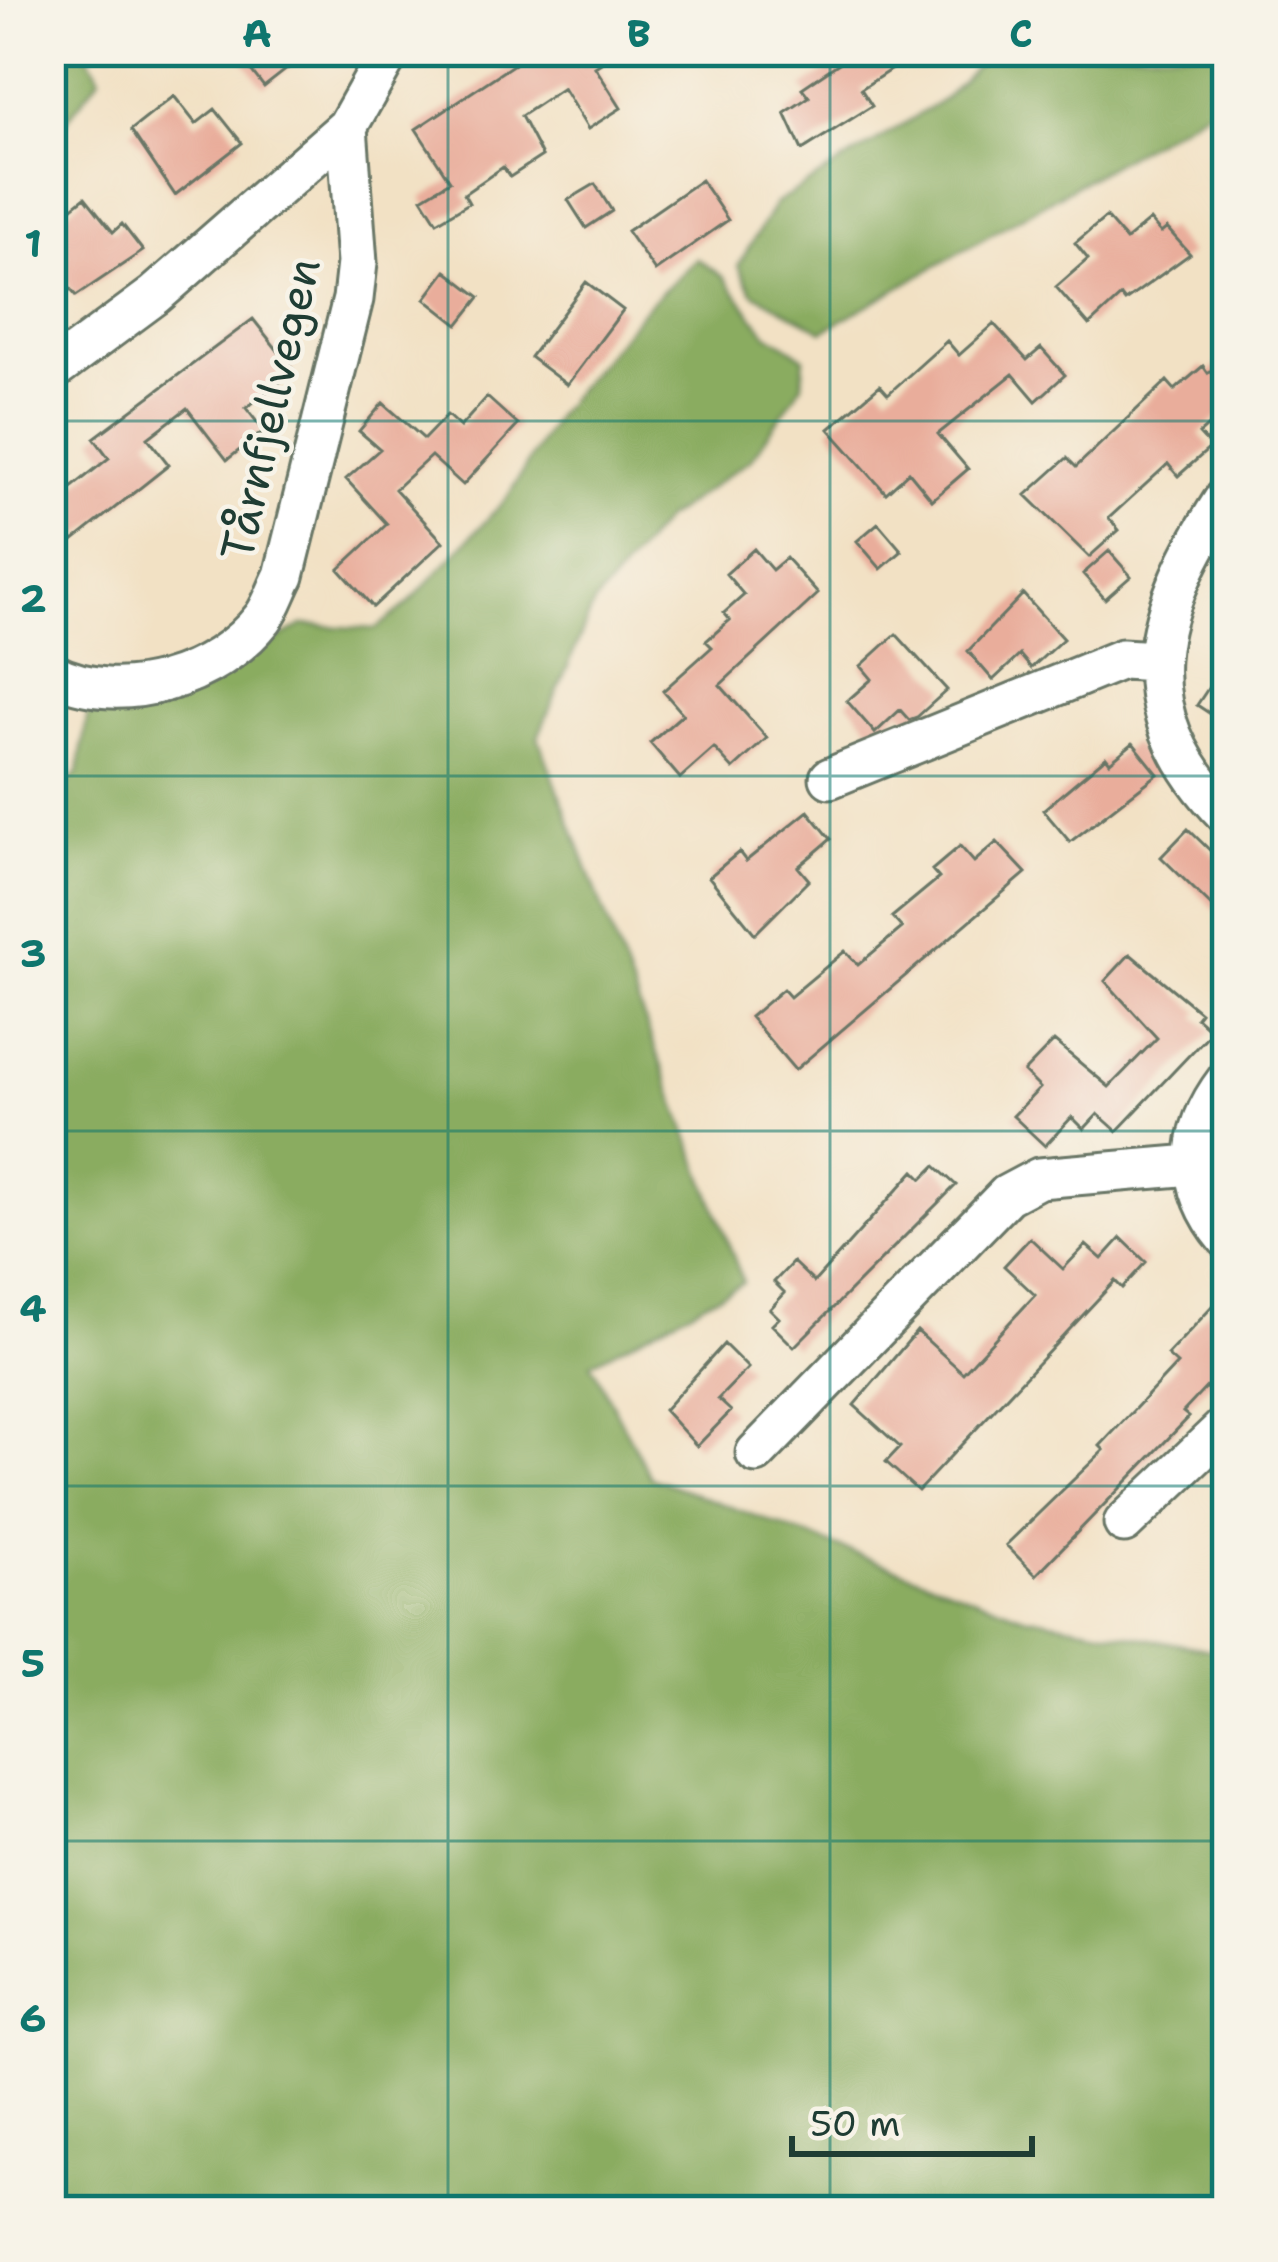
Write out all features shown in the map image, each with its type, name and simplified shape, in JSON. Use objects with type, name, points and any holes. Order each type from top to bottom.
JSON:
[{"type":"street","name":"Tårnfjellvegen","points":[[51,372],[155,295],[347,127],[390,51]]},
{"type":"street","name":"Tårnfjellvegen","points":[[51,673],[95,686],[138,686],[183,677],[239,642],[265,616],[284,576],[353,299],[357,263],[347,127]]},
{"type":"street","points":[[1227,495],[1186,558],[1165,610],[1157,662],[1165,715],[1183,761],[1227,815]]},
{"type":"street","points":[[830,778],[1122,658],[1157,662]]},
{"type":"street","points":[[1227,1080],[1202,1122],[1192,1166],[1198,1193],[1227,1238]]},
{"type":"street","points":[[756,1453],[1007,1195],[1039,1178],[1192,1166]]},
{"type":"street","points":[[1124,1523],[1227,1425]]},
{"type":"green space","points":[[51,51],[86,51],[100,77],[51,141]]},
{"type":"green space","points":[[991,51],[1227,51],[1227,106],[1210,108],[823,331],[753,293],[738,266],[775,204],[944,99]]},
{"type":"green space","points":[[697,259],[724,277],[765,332],[804,357],[802,385],[751,459],[664,520],[594,604],[538,737],[743,1282],[591,1363],[650,1477],[1024,1616],[1227,1653],[1227,2211],[51,2211],[51,797],[78,773],[88,712],[148,707],[197,687],[302,625],[376,629],[408,604],[507,498],[558,412],[646,307]]},
{"type":"building","points":[[236,51],[310,51],[264,87]]},
{"type":"building","points":[[534,51],[620,51],[595,67],[621,108],[588,129],[563,88],[521,116],[542,156],[510,177],[503,167],[464,194],[469,203],[437,222],[422,198],[450,181],[416,129]]},
{"type":"building","points":[[831,51],[919,51],[861,89],[872,106],[802,150],[785,113],[809,97],[802,88],[839,63]]},
{"type":"building","points":[[174,96],[196,124],[215,109],[242,143],[175,195],[131,130]]},
{"type":"building","points":[[701,180],[728,220],[655,271],[627,231]]},
{"type":"building","points":[[595,184],[612,211],[586,228],[568,200]]},
{"type":"building","points":[[85,197],[113,232],[122,224],[143,251],[76,296],[51,265],[51,224]]},
{"type":"building","points":[[1106,217],[1126,240],[1150,220],[1161,233],[1167,228],[1190,254],[1125,301],[1121,296],[1089,325],[1056,287],[1088,259],[1075,243]]},
{"type":"building","points":[[446,271],[480,297],[458,325],[425,299]]},
{"type":"building","points":[[586,282],[623,310],[567,385],[530,357]]},
{"type":"building","points":[[253,319],[294,371],[246,408],[264,431],[227,460],[187,408],[148,438],[169,465],[73,541],[64,530],[51,541],[51,504],[109,458],[94,438]]},
{"type":"building","points":[[994,324],[1027,360],[1041,348],[1065,375],[1036,401],[1013,374],[938,434],[968,469],[932,500],[909,472],[886,493],[829,429],[880,385],[888,394],[947,341],[959,355]]},
{"type":"building","points":[[1227,357],[1227,410],[1199,434],[1211,447],[1178,476],[1168,464],[1109,518],[1119,530],[1089,557],[1026,495],[1067,458],[1076,467],[1167,381],[1175,390],[1203,366],[1208,373]]},
{"type":"building","points":[[487,397],[518,425],[463,485],[431,456],[395,489],[443,542],[373,607],[339,569],[387,524],[346,479],[380,449],[359,431],[383,403],[424,439],[447,415],[460,427]]},
{"type":"building","points":[[878,523],[902,551],[881,569],[857,541]]},
{"type":"building","points":[[754,549],[772,570],[786,558],[818,594],[720,685],[767,738],[733,769],[714,748],[680,778],[650,743],[683,714],[663,691],[712,647],[706,641],[730,620],[724,613],[744,595],[726,574]]},
{"type":"building","points":[[1109,551],[1131,576],[1105,599],[1083,574]]},
{"type":"building","points":[[1023,594],[1063,639],[1031,668],[1020,655],[993,680],[968,651]]},
{"type":"building","points":[[896,634],[947,690],[917,717],[909,720],[900,710],[875,733],[847,701],[872,679],[861,666]]},
{"type":"building","points":[[1227,660],[1227,725],[1197,705]]},
{"type":"building","points":[[1133,743],[1158,774],[1070,842],[1043,810],[1106,757],[1110,762]]},
{"type":"building","points":[[808,811],[831,839],[798,867],[809,880],[755,934],[709,877],[739,852],[746,861]]},
{"type":"building","points":[[1188,829],[1227,867],[1227,921],[1161,857]]},
{"type":"building","points":[[997,842],[1026,873],[795,1070],[750,1017],[783,989],[790,997],[845,951],[858,965],[902,928],[892,917],[939,878],[932,870],[960,846],[974,862]]},
{"type":"building","points":[[1130,954],[1200,1012],[1196,1017],[1212,1031],[1117,1131],[1098,1114],[1084,1129],[1072,1117],[1045,1146],[1013,1116],[1040,1088],[1024,1072],[1054,1041],[1109,1087],[1157,1038],[1105,981]]},
{"type":"building","points":[[935,1166],[956,1185],[794,1347],[772,1325],[779,1318],[770,1309],[785,1293],[774,1282],[793,1262],[814,1282],[914,1171],[922,1179]]},
{"type":"building","points":[[1030,1238],[1063,1269],[1086,1245],[1102,1259],[1121,1238],[1146,1262],[1122,1288],[1115,1281],[918,1491],[886,1462],[900,1447],[854,1405],[917,1331],[963,1373],[1035,1295],[1004,1266]]},
{"type":"building","points":[[1227,1291],[1227,1365],[1183,1412],[1189,1417],[1036,1575],[1006,1545],[1104,1450],[1100,1446],[1177,1364],[1167,1355]]},
{"type":"building","points":[[724,1344],[748,1368],[718,1399],[731,1411],[697,1446],[664,1410]]}]
